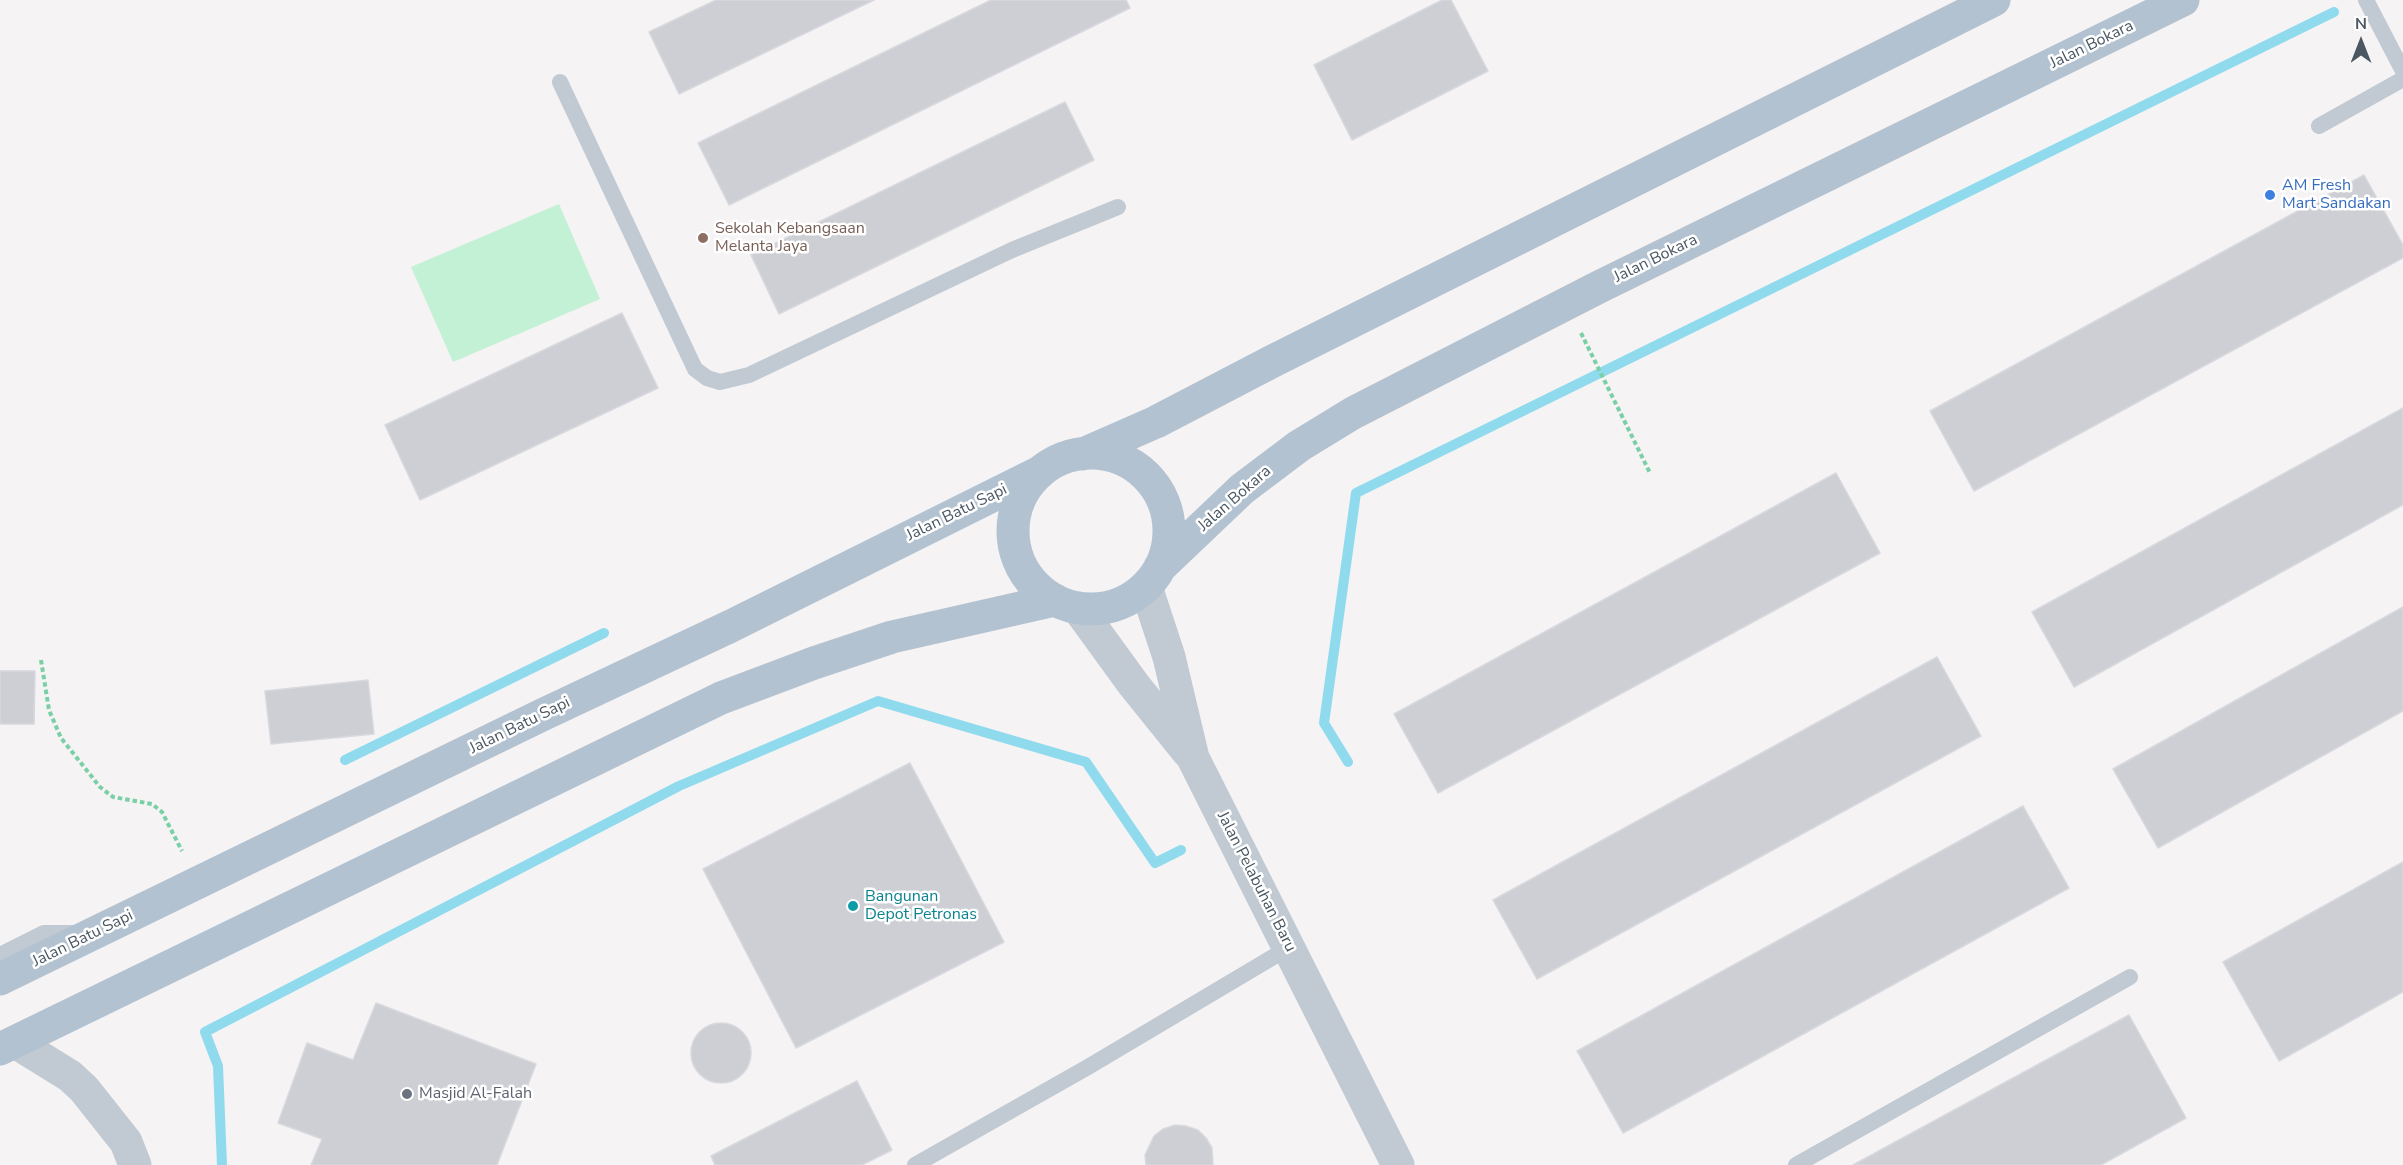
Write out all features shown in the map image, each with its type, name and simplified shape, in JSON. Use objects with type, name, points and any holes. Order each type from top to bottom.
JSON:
[{"type":"main road","points":[[1066,604],[1034,585],[1020,564],[1013,540],[1014,515],[1023,492],[1040,472],[1059,460],[1083,454],[1156,422],[1994,0]]},
{"type":"main road","name":"Jalan Bokara","points":[[1153,577],[1242,489],[1299,446],[1353,413],[1610,281],[2183,0]]},
{"type":"main road","points":[[8,1045],[721,698],[892,637],[1066,604],[1102,608],[1126,601],[1153,577],[1168,545],[1169,520],[1162,498],[1148,478],[1130,463],[1107,455],[1083,454]]},
{"type":"main road","name":"Jalan Batu Sapi","points":[[0,979],[531,720],[731,626],[1040,472]]},
{"type":"street","name":"Jalan Pelabuhan Baru","points":[[1153,577],[1193,758],[1398,1165]]},
{"type":"street","points":[[1066,604],[1193,758]]},
{"type":"street","points":[[8,1045],[70,1076],[84,1089],[126,1142],[135,1165]]},
{"type":"lane","points":[[2366,0],[2403,71]]},
{"type":"lane","points":[[2319,126],[2403,79]]},
{"type":"lane","points":[[560,82],[695,369],[707,378],[720,382],[749,375],[1012,250],[1118,207]]},
{"type":"lane","points":[[0,954],[44,933],[95,933]]},
{"type":"lane","points":[[915,1165],[1088,1067],[1290,947]]},
{"type":"lane","points":[[1796,1165],[2130,977]]},
{"type":"path","points":[[1583,336],[1650,473]]},
{"type":"path","points":[[41,660],[49,710],[61,738],[100,787],[113,796],[152,804],[162,812],[178,845]]},
{"type":"green space","points":[[559,204],[600,299],[453,362],[411,267]]},
{"type":"building","points":[[716,0],[874,0],[679,94],[649,32]]},
{"type":"building","points":[[991,0],[1126,0],[1130,8],[729,205],[698,143]]},
{"type":"building","points":[[1442,0],[1451,0],[1488,71],[1352,140],[1314,65]]},
{"type":"building","points":[[1065,102],[1094,160],[779,314],[751,255]]},
{"type":"building","points":[[2364,175],[2403,245],[2403,258],[1974,491],[1930,411]]},
{"type":"building","points":[[622,313],[658,388],[420,500],[385,425]]},
{"type":"building","points":[[2403,408],[2403,505],[2074,687],[2032,612]]},
{"type":"building","points":[[1836,473],[1880,553],[1438,793],[1394,714]]},
{"type":"building","points":[[2403,607],[2403,711],[2158,848],[2113,769]]},
{"type":"building","points":[[1937,657],[1981,736],[1537,979],[1493,900]]},
{"type":"building","points":[[0,671],[35,671],[34,724],[0,724]]},
{"type":"building","points":[[368,680],[374,734],[271,744],[265,691]]},
{"type":"building","name":"Bangunan Depot Petronas","points":[[910,763],[1004,942],[796,1048],[703,869]]},
{"type":"building","points":[[2023,806],[2069,888],[1623,1133],[1577,1051]]},
{"type":"building","points":[[2403,862],[2403,992],[2279,1061],[2223,962]]},
{"type":"building","name":"Masjid Al-Falah","points":[[376,1003],[536,1064],[497,1165],[311,1165],[322,1139],[278,1123],[307,1043],[353,1060]]},
{"type":"building","points":[[2129,1015],[2186,1118],[2101,1165],[1853,1165]]},
{"type":"building","points":[[721,1023],[742,1032],[751,1053],[742,1074],[721,1083],[700,1074],[691,1053],[700,1032]]},
{"type":"building","points":[[857,1081],[892,1150],[862,1165],[715,1165],[711,1156]]},
{"type":"building","points":[[1175,1125],[1198,1130],[1206,1138],[1212,1148],[1213,1165],[1146,1165],[1145,1155],[1154,1136],[1163,1129]]},
{"type":"waterway","points":[[1348,762],[1324,723],[1356,493],[2334,12]]},
{"type":"waterway","points":[[345,760],[604,633]]},
{"type":"waterway","points":[[222,1165],[218,1066],[205,1032],[679,786],[878,701],[1086,762],[1155,863],[1181,850]]},
{"type":"place","name":"AM Fresh Mart Sandakan","points":[[2270,195]]},
{"type":"place","name":"Sekolah Kebangsaan Melanta Jaya","points":[[703,238]]},
{"type":"place","name":"Bangunan Depot Petronas","points":[[853,906]]},
{"type":"place","name":"Masjid Al-Falah","points":[[407,1094]]}]
